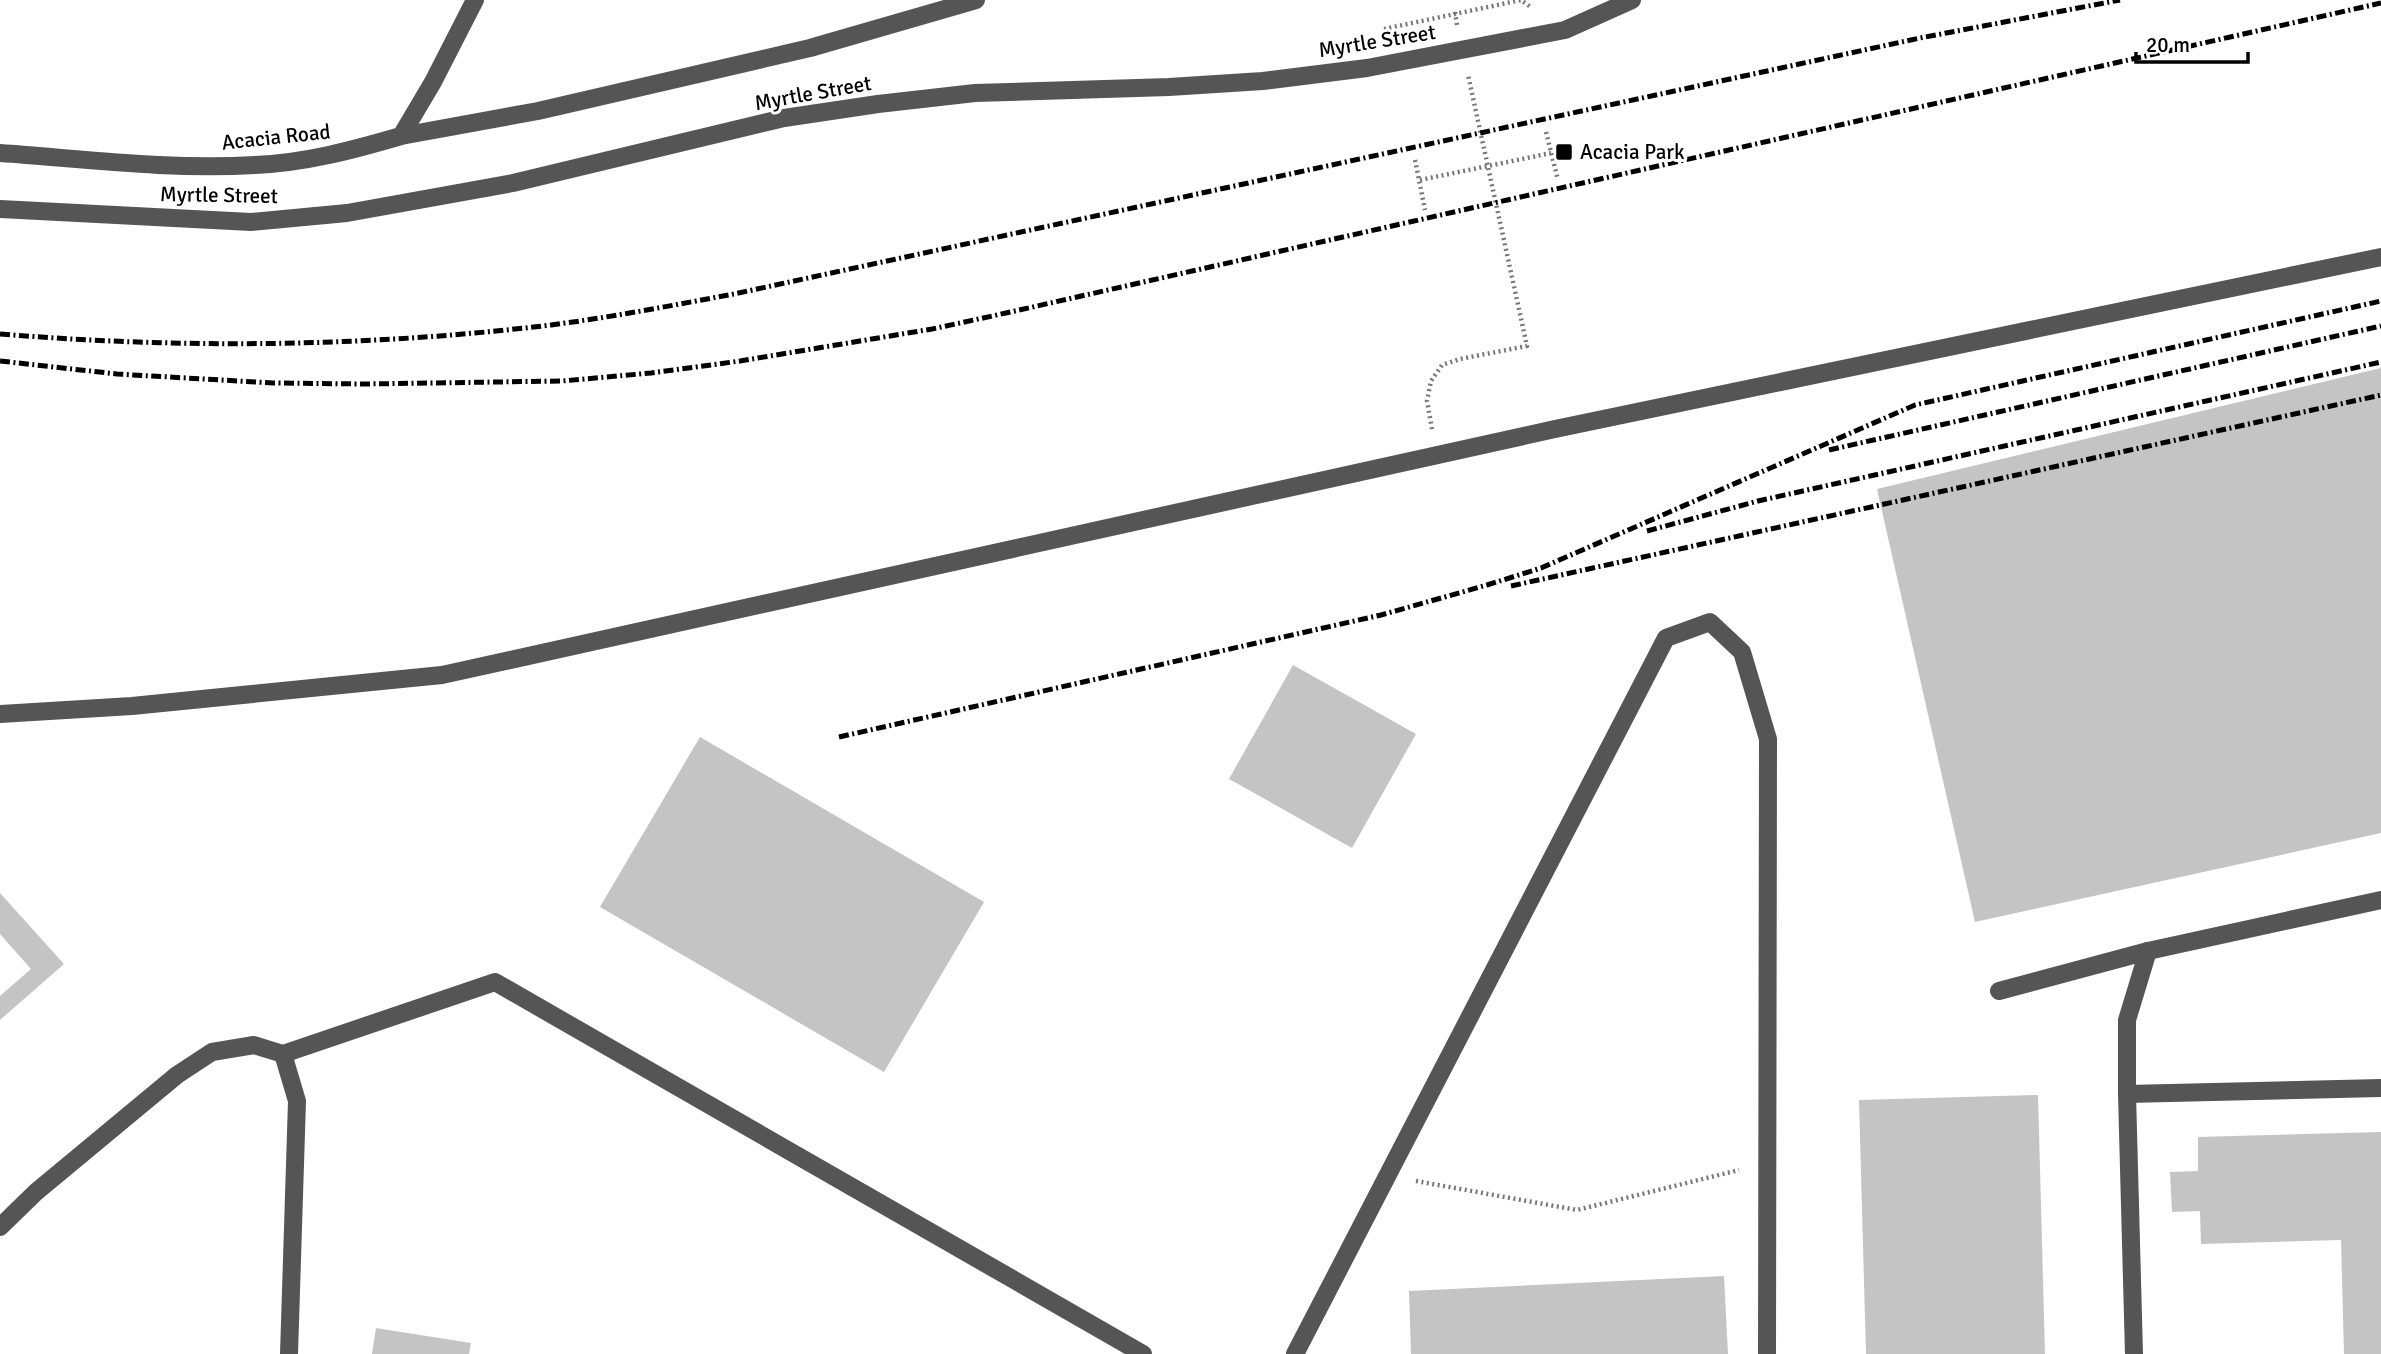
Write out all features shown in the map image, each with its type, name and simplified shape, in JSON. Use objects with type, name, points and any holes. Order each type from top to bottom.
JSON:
[{"type":"street","points":[[401,136],[433,82],[475,0]]},
{"type":"street","name":"Acacia Road","points":[[0,153],[191,166],[257,165],[341,153],[401,136],[538,111],[810,48],[976,0]]},
{"type":"street","name":"Myrtle Street","points":[[0,209],[251,222],[347,213],[513,183],[784,118],[877,104],[975,93],[1263,81],[1367,68],[1564,30],[1632,0]]},
{"type":"street","points":[[0,714],[132,706],[442,675],[1437,455],[2381,257]]},
{"type":"street","points":[[1295,1354],[1666,638],[1710,622],[1742,652],[1768,739],[1767,1354]]},
{"type":"street","points":[[1999,991],[2148,951],[2381,900]]},
{"type":"street","points":[[2134,1354],[2127,1020],[2148,951]]},
{"type":"street","points":[[0,1227],[36,1192],[177,1075],[212,1052],[254,1045],[283,1054],[495,982],[1143,1354]]},
{"type":"street","points":[[283,1054],[297,1101],[289,1354]]},
{"type":"street","points":[[2127,1094],[2381,1088]]},
{"type":"path","points":[[1384,29],[1521,0]]},
{"type":"path","points":[[1455,12],[1460,38]]},
{"type":"path","points":[[1437,455],[1427,401],[1430,381],[1442,365],[1527,346],[1466,64]]},
{"type":"path","points":[[1546,132],[1558,180]]},
{"type":"path","points":[[1420,180],[1551,153]]},
{"type":"path","points":[[1415,160],[1425,210]]},
{"type":"path","points":[[1388,1176],[1577,1209],[1767,1165]]},
{"type":"building","points":[[2381,368],[2381,833],[1975,922],[1877,489]]},
{"type":"building","points":[[1293,665],[1416,734],[1352,848],[1229,779]]},
{"type":"building","points":[[700,737],[984,902],[884,1072],[600,907]]},
{"type":"building","points":[[0,893],[64,964],[0,1020],[0,996],[31,969],[0,934]]},
{"type":"building","points":[[2038,1095],[2045,1354],[1866,1354],[1859,1100]]},
{"type":"building","points":[[2381,1132],[2381,1354],[2344,1354],[2341,1240],[2201,1244],[2200,1211],[2172,1212],[2170,1172],[2198,1171],[2198,1137]]},
{"type":"building","points":[[1724,1276],[1728,1354],[1411,1354],[1409,1291]]},
{"type":"building","points":[[376,1328],[471,1343],[469,1354],[372,1354]]},
{"type":"railway","points":[[0,334],[138,342],[276,343],[414,338],[597,318],[734,294],[1920,38],[2120,0]]},
{"type":"railway","points":[[0,361],[117,374],[273,383],[365,384],[562,381],[740,361],[932,329],[1006,313],[2381,3]]},
{"type":"railway","points":[[839,737],[1381,615],[1541,568],[1915,405],[2381,301]]},
{"type":"railway","points":[[1829,450],[2381,326]]},
{"type":"railway","points":[[1647,531],[1758,501],[2381,362]]},
{"type":"railway","points":[[1511,586],[2381,395]]},
{"type":"place","name":"Acacia Park","points":[[1564,152]]}]
